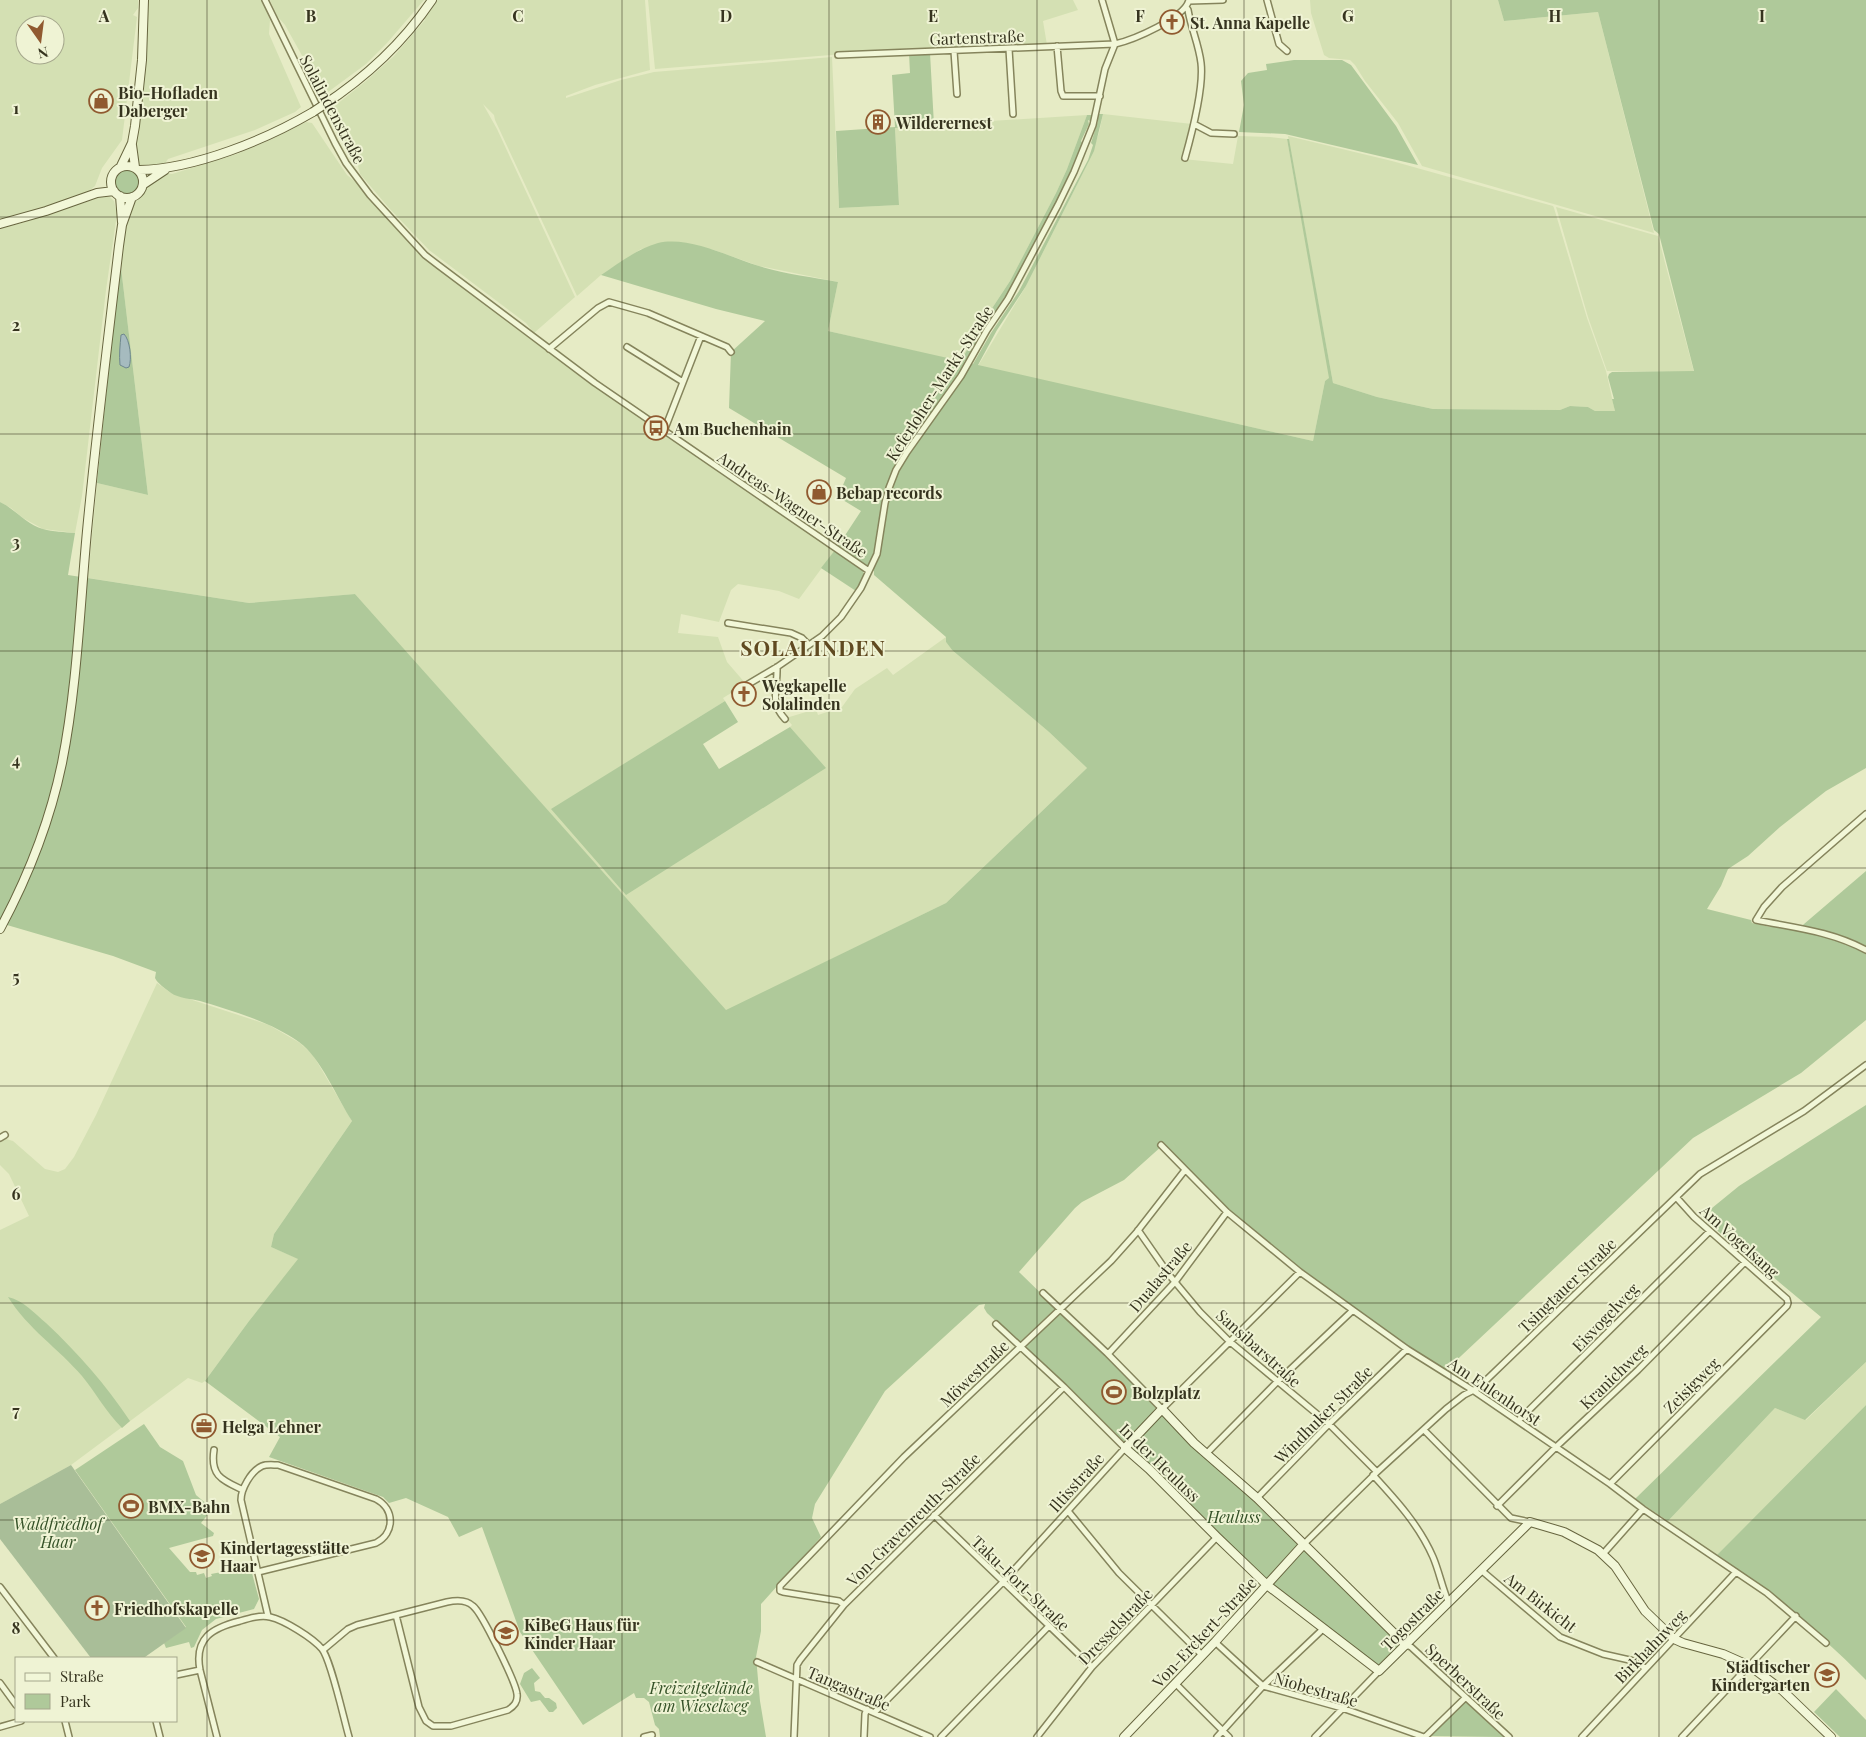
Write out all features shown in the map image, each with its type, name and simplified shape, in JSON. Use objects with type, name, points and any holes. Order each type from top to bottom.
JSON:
[{"type":"street","points":[[0,929],[40,841],[54,796],[66,745],[102,386],[122,225],[132,197],[141,191],[144,184],[143,176],[137,169],[132,143],[142,60],[144,0]]},
{"type":"street","name":"Solalindenstraße","points":[[264,0],[346,164],[370,195],[425,254],[531,335]]},
{"type":"street","points":[[144,184],[167,169],[248,143],[288,126],[313,112],[360,78],[385,56],[432,0]]},
{"type":"street","points":[[1185,158],[1194,124],[1201,78],[1201,64],[1186,7],[1189,1],[1223,0]]},
{"type":"street","points":[[1267,0],[1279,44],[1287,51]]},
{"type":"street","points":[[1104,1],[1106,18],[1115,44]]},
{"type":"street","name":"Gartenstraße","points":[[838,55],[1115,44],[1125,42],[1156,28],[1186,7]]},
{"type":"street","name":"Keferloher-Markt-Straße","points":[[735,692],[778,667],[823,635],[841,617],[861,588],[874,562],[880,541],[889,488],[896,470],[961,376],[987,330],[1008,299],[1074,172],[1093,125],[1106,69],[1115,44]]},
{"type":"street","points":[[1057,46],[1063,96],[1100,96]]},
{"type":"street","points":[[1009,49],[1013,114]]},
{"type":"street","points":[[954,51],[957,94]]},
{"type":"street","points":[[1194,124],[1211,133],[1234,134]]},
{"type":"street","points":[[122,225],[117,194],[111,183],[113,173],[121,166],[132,143]]},
{"type":"street","points":[[121,166],[128,165],[137,169],[167,169]]},
{"type":"street","points":[[0,224],[46,211],[97,193],[111,183]]},
{"type":"street","points":[[97,193],[132,197]]},
{"type":"street","points":[[549,349],[598,308],[609,302],[648,313],[727,347],[731,352]]},
{"type":"street","name":"Andreas-Wagner-Straße","points":[[531,335],[664,430],[869,571]]},
{"type":"street","points":[[664,430],[701,336]]},
{"type":"street","points":[[628,347],[684,382]]},
{"type":"street","points":[[728,623],[791,633],[802,638],[809,645]]},
{"type":"street","points":[[778,667],[775,702],[785,719]]},
{"type":"street","points":[[1866,814],[1782,888],[1764,907],[1756,920],[1830,934],[1866,950]]},
{"type":"street","name":"Tsingtauer Straße","points":[[1303,1545],[1375,1474],[1458,1400],[1474,1391],[1700,1174],[1804,1110],[1866,1065]]},
{"type":"street","name":"Am Eulenhorst","points":[[1161,1145],[1227,1212],[1300,1272],[1352,1311],[1407,1349],[1474,1391],[1736,1572],[1796,1616],[1826,1643]]},
{"type":"street","name":"Möwestraße","points":[[844,1605],[839,1601],[780,1591],[783,1582],[904,1457],[1111,1261],[1185,1170]]},
{"type":"street","name":"Am Vogelsang","points":[[1676,1197],[1710,1231],[1786,1299],[1788,1303]]},
{"type":"street","name":"Dualastraße","points":[[1108,1354],[1175,1282],[1227,1212]]},
{"type":"street","name":"Sansibarstraße","points":[[1138,1230],[1175,1282],[1200,1312],[1229,1341],[1329,1424],[1375,1474],[1422,1535],[1434,1560],[1448,1602]]},
{"type":"street","name":"Eisvogelweg","points":[[1518,1421],[1710,1231]]},
{"type":"street","name":"Kranichweg","points":[[1497,1506],[1556,1447],[1638,1370],[1745,1262]]},
{"type":"street","name":"Iltisstraße","points":[[874,1712],[1002,1582],[1162,1409],[1300,1272]]},
{"type":"street","points":[[1043,1293],[1108,1354],[1206,1454],[1257,1498],[1406,1645]]},
{"type":"street","name":"Zeisigweg","points":[[1610,1484],[1788,1303]]},
{"type":"street","points":[[1206,1454],[1277,1382],[1352,1311]]},
{"type":"street","name":"In der Heuluss","points":[[996,1324],[1064,1387],[1268,1585],[1379,1671]]},
{"type":"street","name":"Windhuker Straße","points":[[1257,1498],[1329,1424],[1407,1349]]},
{"type":"street","name":"Von-Gravenreuth-Straße","points":[[794,1737],[797,1665],[800,1660],[844,1605],[1064,1387]]},
{"type":"street","points":[[1424,1430],[1497,1506],[1511,1518],[1564,1532],[1594,1547],[1620,1572],[1645,1611],[1674,1639],[1735,1658],[1750,1666],[1782,1690],[1831,1737]]},
{"type":"street","points":[[214,1450],[212,1466],[216,1474],[228,1483],[243,1490]]},
{"type":"street","points":[[258,1572],[376,1543],[386,1535],[391,1518],[386,1507],[376,1499],[278,1466],[265,1465],[258,1468],[243,1490],[241,1503],[268,1616]]},
{"type":"street","points":[[1603,1554],[1643,1509]]},
{"type":"street","points":[[1068,1511],[1119,1573],[1202,1655]]},
{"type":"street","name":"Taku-Fort-Straße","points":[[934,1515],[1092,1667]]},
{"type":"street","name":"Togostraße","points":[[1315,1737],[1530,1522]]},
{"type":"street","name":"Dresselstraße","points":[[1037,1737],[1092,1667],[1217,1537]]},
{"type":"street","name":"Von-Erckert-Straße","points":[[1124,1737],[1215,1642],[1303,1545]]},
{"type":"street","name":"Am Birkicht","points":[[1481,1570],[1560,1637],[1612,1656],[1634,1660],[1645,1668]]},
{"type":"street","name":"Birkhahnweg","points":[[1582,1737],[1736,1572]]},
{"type":"street","points":[[0,1587],[53,1657]]},
{"type":"street","points":[[323,1650],[348,1629],[396,1615],[461,1600],[472,1604],[480,1615],[514,1685],[517,1697],[513,1707],[451,1726],[433,1726],[426,1721],[419,1707],[396,1615]]},
{"type":"street","points":[[217,1737],[198,1661],[200,1648],[211,1632],[224,1625],[258,1616],[268,1616],[278,1619],[323,1650],[329,1663],[349,1737]]},
{"type":"street","points":[[1682,1737],[1796,1616]]},
{"type":"street","points":[[941,1737],[1049,1626]]},
{"type":"street","points":[[1217,1737],[1263,1686],[1323,1629]]},
{"type":"street","name":"Niobestraße","points":[[1215,1642],[1263,1686],[1342,1708],[1425,1737]]},
{"type":"street","name":"Sperberstraße","points":[[1406,1645],[1411,1647],[1509,1737]]},
{"type":"street","name":"Tangastraße","points":[[757,1662],[930,1737]]},
{"type":"street","points":[[178,1676],[200,1670]]},
{"type":"street","points":[[0,1683],[15,1704]]},
{"type":"street","points":[[1175,1684],[1229,1737]]},
{"type":"street","points":[[1425,1737],[1465,1698]]},
{"type":"street","points":[[864,1737],[864,1714],[867,1709]]},
{"type":"street","points":[[0,1728],[18,1722]]},
{"type":"street","points":[[65,1722],[69,1737]]},
{"type":"street","points":[[156,1722],[160,1737]]},
{"type":"street","points":[[644,1737],[652,1735]]},
{"type":"green space","points":[[0,0],[138,0],[138,8],[133,15],[137,17],[122,140],[102,168],[95,186],[88,192],[59,203],[0,220]]},
{"type":"green space","points":[[148,0],[262,0],[270,20],[269,34],[301,107],[295,112],[255,130],[168,159],[164,165],[146,168],[139,164],[136,159],[134,146]]},
{"type":"green space","points":[[270,0],[424,0],[366,64],[324,95],[285,25],[277,16]]},
{"type":"green space","points":[[435,0],[645,0],[650,70],[595,85],[566,96],[566,98],[621,80],[654,72],[832,57],[839,208],[899,205],[895,127],[1087,115],[1056,193],[1010,281],[981,325],[961,362],[828,331],[838,282],[759,266],[714,250],[683,243],[641,249],[601,275],[577,296],[494,115],[483,104],[497,129],[575,297],[534,333],[526,323],[429,250],[389,208],[360,174],[358,166],[344,143],[331,111],[332,108],[394,56],[425,20],[423,18]]},
{"type":"green space","points":[[648,0],[1073,0],[1078,10],[1043,21],[1047,45],[894,50],[655,69]]},
{"type":"green space","points":[[1310,0],[1498,0],[1504,21],[1598,12],[1654,233],[1422,166],[1398,123],[1355,65],[1350,60],[1329,58],[1324,55],[1311,13]]},
{"type":"green space","name":"Freizeitgelände am Wieselweg","points":[[1498,0],[1866,0],[1866,768],[1826,791],[1780,827],[1748,856],[1728,869],[1721,886],[1707,909],[1751,920],[1752,923],[1797,930],[1866,871],[1866,1020],[1801,1073],[1693,1138],[1445,1371],[1393,1337],[1299,1269],[1222,1205],[1212,1192],[1163,1145],[1124,1180],[1082,1202],[1075,1208],[1019,1272],[1056,1308],[1019,1343],[987,1313],[984,1308],[985,1304],[979,1305],[885,1391],[815,1504],[812,1518],[821,1537],[761,1604],[761,1631],[756,1657],[766,1737],[660,1737],[649,1702],[644,1698],[636,1698],[634,1693],[583,1725],[520,1632],[482,1527],[459,1537],[448,1517],[406,1498],[389,1503],[383,1497],[269,1457],[280,1437],[205,1381],[298,1259],[271,1247],[274,1234],[352,1121],[314,1058],[307,1049],[288,1035],[238,1013],[174,995],[156,980],[156,972],[113,956],[7,925],[0,926],[0,502],[37,527],[51,531],[75,533],[68,575],[249,603],[355,594],[726,1010],[946,903],[1087,768],[1049,732],[952,650],[946,642],[946,637],[874,575],[874,571],[838,546],[861,511],[838,497],[846,478],[729,408],[731,352],[765,321],[716,309],[601,275],[635,253],[658,243],[683,242],[709,248],[769,269],[838,282],[828,331],[961,361],[981,325],[1010,281],[1056,193],[1087,115],[1092,115],[1090,121],[1088,120],[1089,124],[1081,141],[1083,144],[1058,201],[1015,283],[964,362],[973,364],[1019,291],[1088,160],[1093,145],[1091,143],[1098,121],[1098,114],[1103,114],[1094,151],[1026,286],[997,330],[978,365],[1313,441],[1325,381],[1329,378],[1287,139],[1289,139],[1333,383],[1377,397],[1433,409],[1560,410],[1570,406],[1588,407],[1595,411],[1615,411],[1608,377],[1612,372],[1694,371],[1659,234],[1654,230],[1598,12],[1504,21]]},
{"type":"green space","points":[[909,53],[930,53],[934,125],[895,128],[899,205],[839,208],[836,131],[895,127],[892,75],[910,73]]},
{"type":"green space","points":[[1294,60],[1342,60],[1351,65],[1396,126],[1418,165],[1285,134],[1239,132],[1244,105],[1241,81],[1248,73],[1267,70],[1266,64]]},
{"type":"green space","points":[[1103,114],[1192,124],[1183,159],[1233,164],[1238,136],[1287,139],[1330,378],[1325,381],[1313,441],[978,366],[1026,286],[1088,163],[1099,133]]},
{"type":"green space","points":[[306,122],[312,123],[347,175],[358,184],[413,245],[594,385],[835,550],[799,599],[779,591],[738,584],[731,590],[719,622],[681,614],[678,633],[718,637],[727,662],[746,684],[723,698],[725,701],[552,809],[825,768],[790,727],[792,725],[786,718],[816,709],[818,715],[842,707],[855,689],[887,668],[893,675],[946,637],[946,642],[952,650],[1049,732],[1087,768],[946,903],[726,1011],[355,594],[249,603],[88,578],[97,483],[148,495],[120,259],[126,221],[133,202],[143,194],[149,183],[165,173],[172,174],[237,154]]},
{"type":"green space","points":[[1288,136],[1392,161],[1553,206],[1587,318],[1606,371],[1615,411],[1595,411],[1588,407],[1570,406],[1560,410],[1433,409],[1377,397],[1333,383]]},
{"type":"green space","points":[[127,168],[136,172],[140,181],[136,190],[127,194],[118,190],[114,181],[118,172]]},
{"type":"green space","points":[[104,196],[110,197],[114,201],[117,214],[106,290],[82,496],[75,533],[43,529],[0,502],[0,228],[22,223]]},
{"type":"green space","points":[[1556,207],[1658,236],[1694,372],[1607,371],[1588,317]]},
{"type":"green space","points":[[120,259],[148,495],[97,483]]},
{"type":"green space","points":[[835,550],[862,569],[864,574],[856,591],[821,568]]},
{"type":"green space","points":[[725,701],[738,722],[703,744],[719,769],[790,727],[826,768],[626,895],[551,809]]},
{"type":"green space","points":[[157,983],[171,993],[269,1025],[300,1043],[313,1055],[352,1121],[274,1234],[271,1247],[299,1259],[249,1321],[205,1381],[202,1383],[188,1378],[71,1465],[0,1504],[0,1230],[29,1216],[9,1174],[0,1165],[0,1140],[13,1141],[45,1169],[58,1172],[65,1169],[74,1157],[96,1115]]},
{"type":"green space","points":[[1866,1105],[1866,1362],[1805,1420],[1775,1408],[1668,1521],[1635,1499],[1821,1317],[1701,1217],[1739,1186]]},
{"type":"green space","points":[[8,1297],[19,1301],[28,1308],[69,1346],[101,1382],[130,1421],[122,1428],[82,1376],[34,1329]]},
{"type":"green space","points":[[1059,1314],[1063,1314],[1156,1408],[1126,1442],[1121,1441],[1025,1346]]},
{"type":"green space","points":[[1866,1362],[1866,1405],[1717,1555],[1668,1521],[1775,1408],[1806,1420]]},
{"type":"green space","points":[[1866,1405],[1866,1680],[1794,1614],[1717,1555]]},
{"type":"green space","name":"Heuluss","points":[[1160,1415],[1163,1415],[1299,1543],[1299,1546],[1267,1581],[1132,1450],[1131,1446]]},
{"type":"green space","points":[[144,1424],[160,1447],[183,1461],[196,1495],[209,1506],[209,1513],[201,1523],[214,1533],[213,1536],[169,1548],[190,1572],[196,1572],[197,1575],[204,1573],[206,1578],[212,1576],[211,1574],[227,1571],[227,1567],[249,1562],[259,1599],[254,1609],[216,1619],[202,1630],[194,1647],[191,1648],[189,1642],[166,1648],[164,1643],[186,1627],[75,1470]]},
{"type":"green space","name":"Waldfriedhof Haar","points":[[71,1465],[186,1628],[145,1657],[90,1657],[0,1539],[0,1504]]},
{"type":"green space","name":"Heuluss","points":[[1306,1550],[1402,1644],[1379,1667],[1271,1585],[1302,1551]]},
{"type":"green space","points":[[532,1668],[540,1678],[534,1683],[535,1691],[540,1692],[545,1698],[549,1698],[556,1703],[557,1708],[553,1712],[549,1712],[540,1700],[531,1702],[520,1684],[524,1673]]},
{"type":"green space","points":[[1836,1689],[1866,1720],[1866,1737],[1840,1737],[1814,1712]]},
{"type":"green space","points":[[1465,1701],[1504,1737],[1428,1736]]},
{"type":"shaded area","points":[[124,334],[128,341],[130,355],[130,364],[126,368],[120,365],[121,335]]},
{"type":"place","name":"St. Anna Kapelle","points":[[1172,22]]},
{"type":"place","name":"Bio-Hofladen Daberger","points":[[101,101]]},
{"type":"place","name":"Wilderernest","points":[[878,122]]},
{"type":"place","name":"Am Buchenhain","points":[[656,428]]},
{"type":"place","name":"Bebap records","points":[[819,492]]},
{"type":"place","name":"Wegkapelle Solalinden","points":[[744,694]]},
{"type":"place","name":"Bolzplatz","points":[[1114,1392]]},
{"type":"place","name":"Helga Lehner","points":[[204,1426]]},
{"type":"place","name":"BMX-Bahn","points":[[131,1506]]},
{"type":"place","name":"Kindertagesstätte Haar","points":[[202,1556]]},
{"type":"place","name":"Friedhofskapelle","points":[[97,1608]]},
{"type":"place","name":"KiBeG Haus für Kinder Haar","points":[[506,1633]]},
{"type":"place","name":"Städtischer Kindergarten","points":[[1827,1675]]},
{"type":"district","name":"SOLALINDEN","points":[[813,647]]}]
